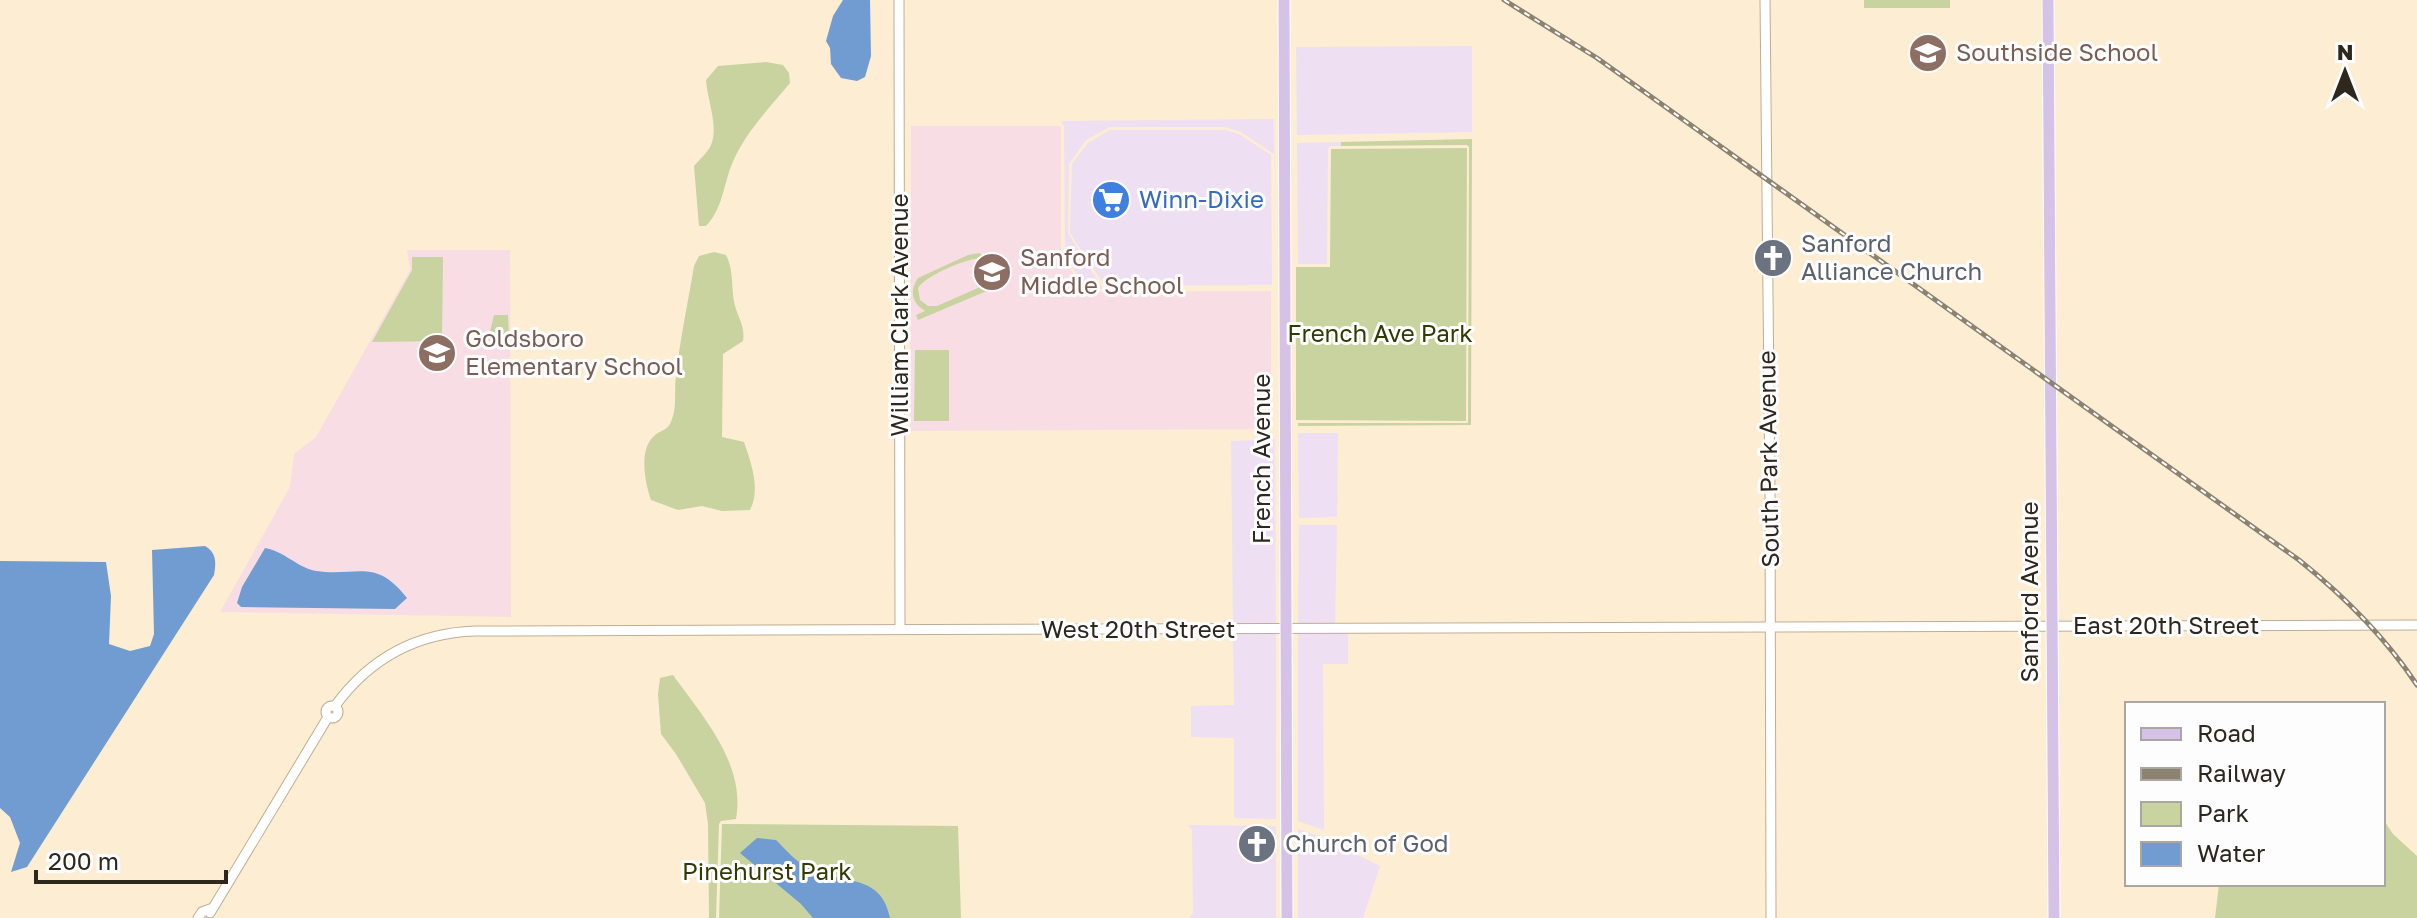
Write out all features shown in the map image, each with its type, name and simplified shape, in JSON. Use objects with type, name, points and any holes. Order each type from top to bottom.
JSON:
[{"type":"main road","name":"French Avenue","points":[[1284,0],[1287,918]]},
{"type":"main road","name":"Sanford Avenue","points":[[2048,0],[2054,918]]},
{"type":"street","name":"William Clark Avenue","points":[[899,0],[900,629]]},
{"type":"street","name":"South Park Avenue","points":[[1765,0],[1771,918]]},
{"type":"street","name":"East 20th Street","points":[[1771,628],[2417,625]]},
{"type":"street","name":"West 20th Street","points":[[207,914],[328,717],[326,708],[335,706],[345,692],[376,663],[408,644],[445,633],[1771,628]]},
{"type":"shaded area","points":[[1472,46],[1472,132],[1297,135],[1296,47]]},
{"type":"shaded area","points":[[1274,119],[1275,228],[1274,154],[1241,132],[1225,127],[1110,127],[1086,140],[1069,164],[1068,233],[1103,289],[1086,289],[1065,255],[1064,126],[1061,121]]},
{"type":"shaded area","name":"Sanford Middle School","points":[[911,126],[1061,126],[1061,254],[1085,292],[1271,291],[1271,429],[910,431]]},
{"type":"shaded area","points":[[1110,130],[1225,130],[1239,134],[1271,155],[1272,285],[1105,286],[1070,233],[1072,164],[1088,143]]},
{"type":"shaded area","points":[[1341,142],[1341,146],[1330,146],[1328,149],[1327,264],[1298,264],[1297,143]]},
{"type":"shaded area","name":"Goldsboro Elementary School","points":[[407,250],[510,250],[511,617],[220,612],[290,487],[294,454],[316,437],[410,270]]},
{"type":"shaded area","points":[[1298,433],[1338,433],[1337,517],[1299,518]]},
{"type":"shaded area","points":[[1275,439],[1276,626],[1233,626],[1231,441]]},
{"type":"shaded area","points":[[1299,525],[1337,525],[1335,626],[1298,626]]},
{"type":"shaded area","points":[[1276,633],[1276,819],[1234,818],[1234,738],[1191,737],[1191,706],[1234,705],[1233,634]]},
{"type":"shaded area","points":[[1298,633],[1348,633],[1348,664],[1323,664],[1324,830],[1298,821]]},
{"type":"shaded area","points":[[1188,825],[1276,826],[1276,918],[1189,918],[1193,913],[1192,830]]},
{"type":"shaded area","points":[[1298,829],[1326,839],[1380,866],[1363,918],[1298,918]]},
{"type":"green space","points":[[1864,0],[1950,0],[1950,8],[1864,8]]},
{"type":"green space","points":[[766,62],[783,65],[789,73],[790,83],[743,142],[716,212],[706,226],[699,226],[694,166],[710,148],[714,130],[706,80],[718,66]]},
{"type":"green space","points":[[1472,139],[1471,425],[1298,426],[1298,423],[1468,423],[1469,147],[1341,146],[1341,142]]},
{"type":"green space","name":"French Ave Park","points":[[1467,148],[1466,421],[1296,420],[1296,267],[1330,267],[1331,149]]},
{"type":"green space","points":[[714,252],[726,255],[729,262],[734,302],[743,332],[743,341],[723,354],[722,437],[744,442],[754,476],[755,493],[750,510],[722,511],[702,506],[678,510],[651,500],[645,475],[646,449],[655,435],[671,423],[694,266],[699,256]]},
{"type":"green space","points":[[979,253],[994,261],[998,271],[997,281],[1006,277],[1008,282],[918,320],[916,315],[925,311],[913,296],[918,278]],"holes":[[[982,258],[992,270],[987,284],[937,306],[928,306],[920,300],[918,288],[922,283],[957,264]]]},
{"type":"green space","points":[[412,257],[443,257],[442,341],[372,342],[412,270]]},
{"type":"green space","points":[[494,315],[508,315],[509,340],[488,340]]},
{"type":"green space","points":[[915,350],[949,350],[949,421],[914,421]]},
{"type":"green space","points":[[673,675],[720,742],[735,779],[736,819],[719,824],[716,918],[709,918],[705,803],[661,734],[660,678]]},
{"type":"green space","points":[[2385,822],[2417,856],[2417,918],[2215,918],[2219,886],[2385,886]]},
{"type":"green space","name":"Pinehurst Park","points":[[722,824],[958,826],[961,918],[719,918]]},
{"type":"water","points":[[843,0],[870,0],[871,56],[865,77],[857,81],[841,78],[831,64],[830,48],[826,41],[833,16]]},
{"type":"water","points":[[205,546],[215,559],[214,575],[27,867],[11,872],[20,843],[10,817],[0,808],[0,561],[106,562],[111,596],[109,644],[130,651],[150,646],[154,634],[152,550]]},
{"type":"water","points":[[265,548],[316,571],[375,573],[396,585],[407,598],[395,609],[241,607],[237,603],[242,587]]},
{"type":"water","points":[[757,838],[776,840],[810,869],[869,886],[885,903],[890,918],[813,918],[801,904],[740,853]]},
{"type":"railway","points":[[1504,0],[1597,58],[2299,560],[2363,618],[2417,685]]},
{"type":"place","name":"Southside School","points":[[1928,53]]},
{"type":"place","name":"Winn-Dixie","points":[[1111,200]]},
{"type":"place","name":"Sanford Alliance Church","points":[[1773,258]]},
{"type":"place","name":"Sanford Middle School","points":[[992,272]]},
{"type":"place","name":"Goldsboro Elementary School","points":[[437,353]]},
{"type":"place","name":"Church of God","points":[[1257,844]]}]
